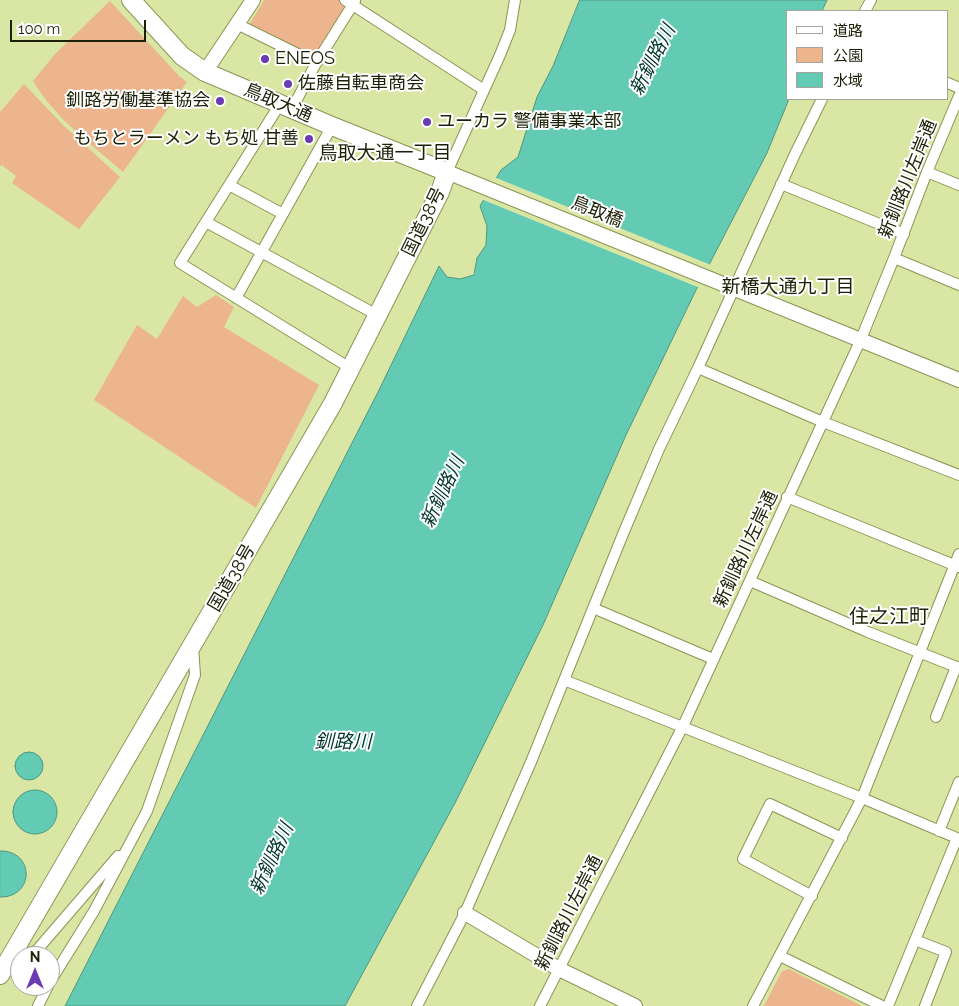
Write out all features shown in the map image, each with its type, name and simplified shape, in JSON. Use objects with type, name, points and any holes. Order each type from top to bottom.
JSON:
[{"type":"highway","name":"鳥取大通","points":[[131,0],[182,56],[205,72],[447,172]]},
{"type":"highway","name":"国道38号","points":[[17,946],[332,405],[440,192],[447,172]]},
{"type":"highway","name":"国道38号","points":[[0,975],[10,958]]},
{"type":"street","points":[[205,72],[253,0]]},
{"type":"street","points":[[447,172],[510,30],[515,0]]},
{"type":"street","points":[[350,368],[180,264],[229,185],[316,63],[351,2],[484,90]]},
{"type":"street","points":[[237,24],[316,63]]},
{"type":"street","name":"新釧路川左岸通","points":[[540,1006],[683,726],[750,581],[861,339],[959,96]]},
{"type":"street","points":[[417,1006],[465,913],[531,762],[659,449],[822,100]]},
{"type":"street","points":[[236,298],[332,126]]},
{"type":"street","name":"鳥取橋","points":[[447,172],[959,380]]},
{"type":"street","points":[[927,172],[959,185]]},
{"type":"street","points":[[781,184],[904,234]]},
{"type":"street","points":[[229,185],[283,214]]},
{"type":"street","points":[[206,222],[263,251],[377,315]]},
{"type":"street","points":[[894,258],[959,284]]},
{"type":"street","points":[[698,368],[823,422],[959,475]]},
{"type":"street","points":[[787,497],[957,567]]},
{"type":"street","points":[[753,1006],[862,798],[920,653],[957,567],[959,554]]},
{"type":"street","points":[[750,581],[920,653],[958,667],[936,717]]},
{"type":"street","points":[[593,608],[713,659]]},
{"type":"street","points":[[60,966],[94,911],[147,811],[195,675],[193,645]]},
{"type":"street","points":[[564,680],[862,798],[958,839],[888,1006]]},
{"type":"street","points":[[939,831],[959,782]]},
{"type":"street","points":[[812,896],[743,859],[770,804],[842,838]]},
{"type":"street","points":[[40,946],[130,842]]},
{"type":"street","points":[[465,913],[558,968],[634,1006]]},
{"type":"street","points":[[915,940],[946,952],[925,1006]]},
{"type":"street","points":[[780,956],[882,1006]]},
{"type":"green space","points":[[264,0],[341,0],[349,6],[313,60],[248,27]]},
{"type":"green space","points":[[110,1],[179,76],[187,82],[123,172],[62,118],[33,81],[55,54]]},
{"type":"green space","points":[[24,84],[64,126],[120,177],[79,229],[12,183],[16,176],[2,165],[0,166],[0,112]]},
{"type":"green space","points":[[216,295],[234,307],[224,327],[319,385],[256,508],[94,400],[137,325],[157,339],[183,296],[197,307]]},
{"type":"green space","points":[[789,969],[862,1006],[764,1006],[782,971]]},
{"type":"water","name":"釧路川","points":[[580,0],[827,0],[822,10],[786,10],[786,100],[789,100],[767,153],[697,288],[626,435],[543,625],[455,803],[345,1006],[65,1006],[379,390],[439,266],[447,277],[460,279],[474,275],[477,258],[486,245],[487,226],[480,206],[501,170],[518,157],[537,97],[553,66]]},
{"type":"water","points":[[29,752],[39,756],[43,766],[39,776],[29,780],[19,776],[15,766],[19,756]]},
{"type":"water","points":[[31,790],[39,790],[51,796],[57,812],[51,828],[39,834],[31,834],[19,828],[13,816],[13,808],[19,796]]},
{"type":"water","points":[[0,851],[11,853],[20,858],[25,865],[26,874],[25,883],[20,890],[11,895],[0,897]]},
{"type":"pier","points":[[494,177],[711,265],[700,288],[481,199]]},
{"type":"place","name":"ENEOS","points":[[265,59]]},
{"type":"place","name":"佐藤自転車商会","points":[[288,84]]},
{"type":"place","name":"釧路労働基準協会","points":[[220,101]]},
{"type":"place","name":"ユーカラ 警備事業本部","points":[[427,122]]},
{"type":"place","name":"もちとラーメン もち処 甘善","points":[[309,139]]},
{"type":"district","name":"鳥取大通一丁目","points":[[385,153]]},
{"type":"district","name":"新橋大通九丁目","points":[[788,287]]},
{"type":"district","name":"住之江町","points":[[889,617]]},
{"type":"water label","name":"新釧路川","points":[[653,60]]},
{"type":"water label","name":"新釧路川","points":[[443,492]]},
{"type":"water label","name":"新釧路川","points":[[272,859]]}]
